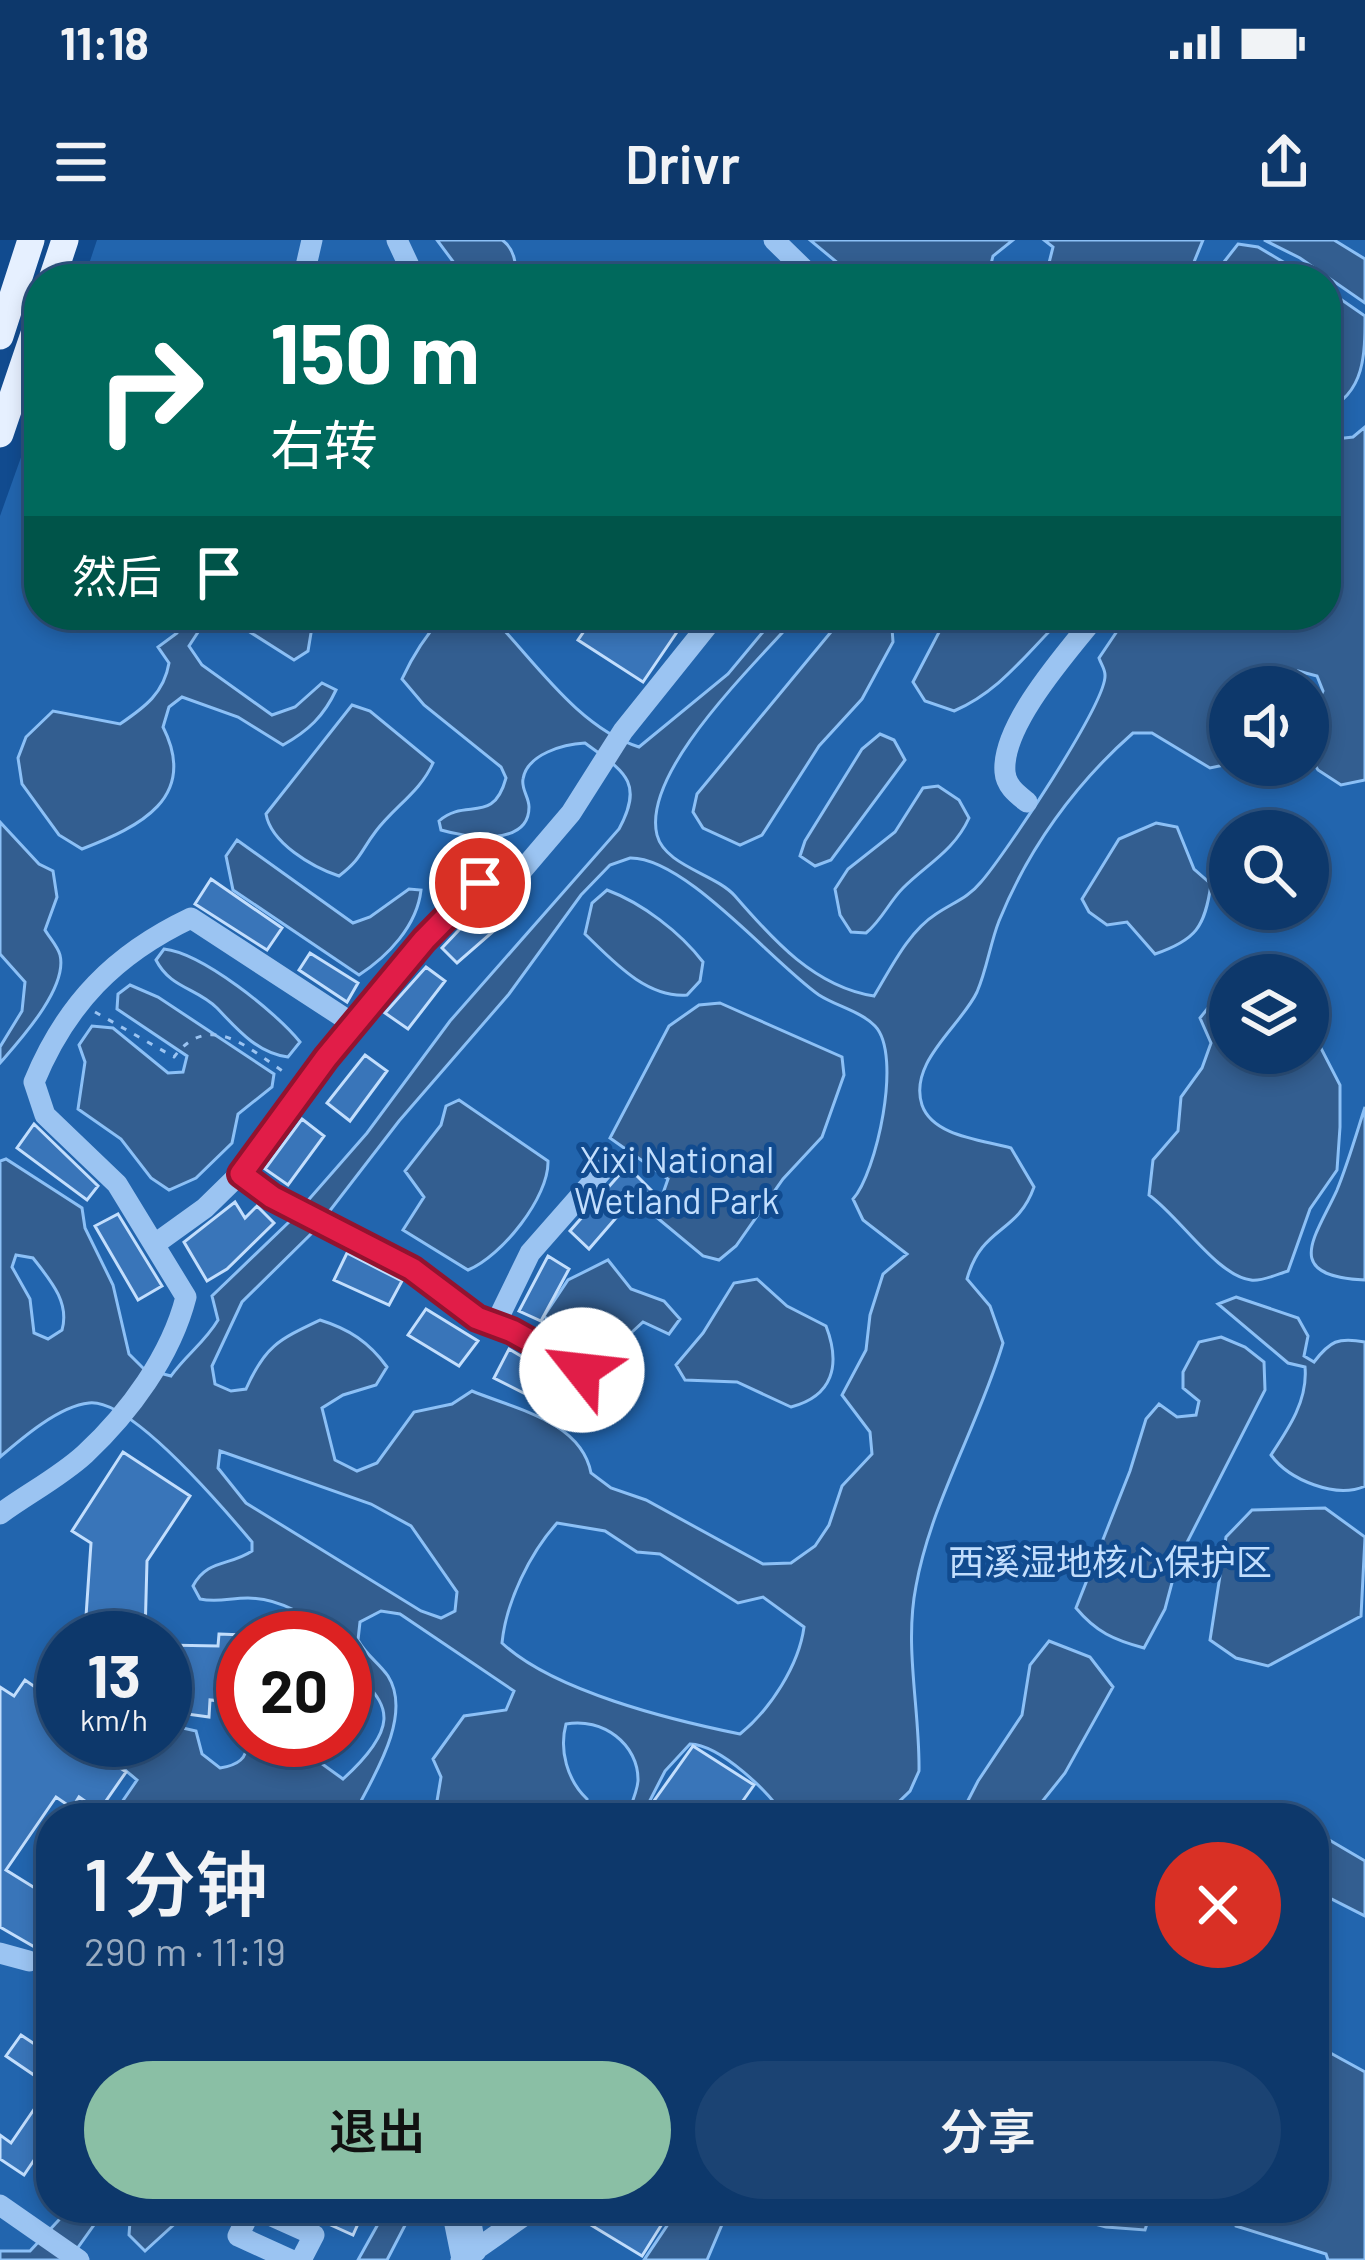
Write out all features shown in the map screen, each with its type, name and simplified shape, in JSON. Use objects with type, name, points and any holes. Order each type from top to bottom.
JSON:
[{"type":"main road","points":[[0,336],[31,240]]},
{"type":"main road","points":[[0,434],[24,363]]},
{"type":"street","points":[[773,240],[798,264]]},
{"type":"street","points":[[490,908],[571,813],[623,731],[704,630]]},
{"type":"street","points":[[1027,802],[1009,787],[1004,769],[1017,730],[1033,696],[1085,630]]},
{"type":"street","points":[[155,1244],[205,1208],[241,1174],[424,940],[480,883]]},
{"type":"street","points":[[0,1514],[84,1456],[112,1424],[168,1351],[186,1297],[117,1184],[45,1115],[34,1082],[78,1003],[95,980],[119,961],[191,918],[355,1025]]},
{"type":"street","points":[[495,1325],[530,1253],[604,1170]]},
{"type":"street","points":[[241,1174],[272,1197],[412,1269],[477,1318],[582,1370]]},
{"type":"street","points":[[0,1953],[28,1961]]},
{"type":"street","points":[[0,2205],[79,2260]]},
{"type":"street","points":[[245,2223],[238,2236],[278,2257]]},
{"type":"street","points":[[287,2223],[314,2235],[301,2260]]},
{"type":"street","points":[[466,2256],[513,2223]]},
{"type":"path","points":[[78,1003],[174,1057],[186,1040],[198,1035],[229,1036],[306,1087]]},
{"type":"green space","name":"Xixi National Wetland Park","points":[[97,240],[1365,240],[1365,2260],[0,2260],[0,516],[24,449],[24,630],[1341,630],[1341,264],[89,264]]},
{"type":"shaded area","points":[[437,240],[502,240],[515,264],[455,264]]},
{"type":"shaded area","points":[[810,240],[1013,240],[993,256],[991,264],[839,264]]},
{"type":"shaded area","points":[[1044,240],[1203,240],[1193,264],[1049,264],[1053,247]]},
{"type":"shaded area","points":[[1264,240],[1334,240],[1365,259],[1365,303],[1341,286],[1341,264],[1309,264]]},
{"type":"shaded area","points":[[1238,244],[1258,247],[1287,264],[1223,264]]},
{"type":"shaded area","points":[[1341,299],[1365,316],[1363,358],[1341,401]]},
{"type":"shaded area","points":[[1365,427],[1365,780],[1341,785],[1329,777],[1329,666],[1209,666],[1209,767],[1152,733],[1133,733],[1092,774],[1039,843],[999,921],[977,992],[922,1074],[922,1105],[928,1116],[948,1131],[1011,1148],[1034,1187],[1018,1214],[981,1249],[967,1279],[990,1306],[1003,1343],[923,1555],[912,1632],[919,1771],[910,1791],[898,1803],[773,1803],[715,1752],[690,1744],[665,1771],[649,1803],[632,1803],[637,1768],[625,1745],[605,1729],[579,1723],[566,1724],[564,1754],[587,1803],[434,1803],[441,1777],[433,1759],[464,1716],[506,1710],[514,1691],[400,1614],[295,1611],[272,1601],[200,1599],[193,1586],[199,1577],[252,1551],[252,1542],[152,1436],[107,1406],[89,1403],[66,1410],[0,1457],[0,1161],[6,1159],[82,1208],[85,1228],[113,1285],[129,1354],[144,1369],[171,1376],[218,1320],[212,1296],[290,1221],[367,1133],[450,1021],[619,829],[630,788],[619,770],[585,743],[557,748],[531,763],[523,783],[529,807],[518,829],[494,836],[441,830],[439,821],[449,814],[494,802],[506,778],[501,767],[424,705],[402,679],[432,630],[504,630],[576,708],[617,738],[639,747],[728,674],[765,630],[784,630],[732,687],[685,749],[657,809],[657,835],[670,855],[727,888],[764,929],[814,972],[874,996],[917,930],[976,888],[1031,812],[1090,715],[1105,675],[1099,658],[1118,630],[1341,630],[1341,438],[1353,437]],"holes":[[[630,858],[652,862],[702,892],[819,995],[870,1021],[883,1041],[887,1062],[883,1114],[870,1166],[853,1199],[863,1220],[907,1254],[883,1274],[870,1315],[866,1350],[842,1395],[870,1432],[872,1454],[842,1486],[829,1525],[815,1546],[791,1563],[763,1564],[646,1500],[611,1488],[591,1473],[585,1455],[560,1429],[472,1391],[452,1404],[414,1412],[377,1463],[357,1471],[335,1460],[322,1408],[343,1395],[376,1385],[387,1367],[358,1338],[320,1320],[274,1346],[246,1389],[231,1391],[215,1384],[212,1366],[242,1302],[315,1230],[399,1121],[509,994],[581,895],[610,865]],[[16,1255],[33,1258],[57,1292],[63,1310],[62,1330],[48,1339],[34,1333],[30,1299],[12,1267]],[[220,1451],[371,1504],[411,1526],[457,1592],[455,1611],[441,1618],[421,1611],[246,1503],[218,1468]],[[557,1523],[605,1531],[637,1552],[660,1554],[738,1603],[763,1597],[804,1627],[796,1656],[772,1700],[740,1734],[681,1721],[582,1689],[551,1676],[502,1643],[521,1579]]]},
{"type":"shaded area","points":[[199,630],[189,646],[202,665],[272,715],[295,707],[322,683],[336,690],[314,722],[283,745],[238,717],[182,697],[169,707],[163,727],[174,773],[168,791],[142,819],[82,849],[59,835],[22,784],[18,758],[26,737],[53,711],[120,724],[138,712],[163,683],[169,663],[158,647],[177,633]]},
{"type":"shaded area","points":[[247,630],[312,630],[308,651],[294,660]]},
{"type":"shaded area","points":[[833,630],[892,630],[893,642],[862,699],[819,746],[762,835],[740,845],[703,828],[693,812],[697,794]]},
{"type":"shaded area","points":[[940,630],[1051,630],[1001,681],[954,711],[925,701],[913,682]]},
{"type":"shaded area","points":[[352,705],[370,711],[433,763],[339,876],[284,844],[266,814]]},
{"type":"shaded area","points":[[880,734],[894,740],[905,760],[831,860],[815,866],[800,856],[805,841],[862,749]]},
{"type":"shaded area","points":[[938,786],[959,800],[969,818],[963,829],[903,888],[872,928],[866,933],[851,932],[840,915],[835,889],[848,869],[895,832],[923,788]]},
{"type":"shaded area","points":[[0,822],[39,864],[53,871],[57,897],[45,930],[59,952],[61,968],[50,998],[0,1063],[0,1047],[22,1011],[25,982],[0,954]]},
{"type":"shaded area","points":[[1156,823],[1177,827],[1194,869],[1209,882],[1201,921],[1180,943],[1155,954],[1127,922],[1107,925],[1089,912],[1082,899],[1119,839]]},
{"type":"shaded area","points":[[237,840],[353,923],[370,917],[409,889],[421,890],[414,916],[390,949],[359,975],[233,890],[226,856]]},
{"type":"shaded area","points":[[607,890],[660,920],[703,962],[700,981],[687,995],[644,984],[585,934],[592,903]]},
{"type":"shaded area","points":[[164,949],[198,961],[237,986],[300,1042],[288,1057],[257,1045],[209,1001],[162,969],[156,960]]},
{"type":"shaded area","points":[[130,985],[158,997],[274,1074],[272,1087],[238,1114],[232,1143],[196,1178],[169,1190],[151,1178],[121,1139],[78,1109],[85,1062],[79,1045],[92,1026],[113,1028],[168,1073],[183,1072],[187,1056],[117,1009],[118,994]]},
{"type":"shaded area","points":[[720,1003],[842,1057],[844,1075],[822,1137],[783,1179],[736,1246],[719,1260],[703,1256],[655,1216],[668,1179],[610,1138],[669,1026],[699,1005]]},
{"type":"shaded area","points":[[1209,1007],[1209,1038],[1200,1018]]},
{"type":"shaded area","points":[[1209,1049],[1209,1074],[1329,1074],[1329,1064],[1340,1085],[1337,1170],[1310,1209],[1288,1271],[1260,1280],[1238,1276],[1149,1195],[1153,1160],[1178,1131],[1181,1097],[1202,1068]]},
{"type":"shaded area","points":[[459,1100],[548,1161],[541,1191],[521,1224],[495,1252],[468,1270],[403,1230],[424,1197],[405,1171],[441,1125],[446,1106]]},
{"type":"shaded area","points":[[1365,1107],[1365,1280],[1322,1271],[1311,1252]]},
{"type":"shaded area","points":[[608,1260],[631,1289],[664,1301],[680,1319],[669,1334],[643,1322],[596,1365],[544,1316],[568,1280]]},
{"type":"shaded area","points":[[757,1279],[787,1306],[826,1326],[831,1340],[830,1377],[816,1395],[791,1407],[737,1382],[685,1380],[676,1365],[734,1283]]},
{"type":"shaded area","points":[[1236,1297],[1298,1318],[1308,1336],[1304,1356],[1314,1362],[1335,1342],[1365,1342],[1365,1486],[1341,1490],[1314,1485],[1289,1472],[1271,1455],[1300,1402],[1305,1367],[1288,1363],[1218,1304]]},
{"type":"shaded area","points":[[1221,1337],[1264,1362],[1265,1390],[1178,1560],[1165,1609],[1144,1648],[1106,1634],[1076,1608],[1146,1419],[1159,1404],[1177,1417],[1196,1415],[1199,1401],[1183,1388],[1183,1372],[1199,1342]]},
{"type":"shaded area","points":[[1325,1508],[1365,1537],[1361,1616],[1268,1666],[1236,1658],[1210,1640],[1226,1537],[1252,1510]]},
{"type":"shaded area","points":[[1049,1641],[1090,1657],[1113,1687],[1065,1773],[1041,1803],[967,1803],[1022,1715],[1030,1665]]},
{"type":"shaded area","points":[[372,1658],[388,1676],[396,1710],[386,1749],[360,1803],[121,1803],[137,1780],[121,1767],[192,1767],[192,1730],[202,1754],[216,1767],[326,1767],[343,1779],[354,1767],[372,1767],[372,1746],[382,1730],[384,1713],[372,1691]]},
{"type":"shaded area","points":[[1329,1840],[1365,1861],[1365,1916],[1329,1898]]},
{"type":"shaded area","points":[[1329,2052],[1365,2072],[1365,2260],[1328,2260],[1326,2254],[1236,2226],[1329,2223]]},
{"type":"shaded area","points":[[56,2223],[95,2223],[69,2260],[0,2260],[0,2251],[30,2251]]},
{"type":"shaded area","points":[[130,2223],[176,2223],[145,2251],[129,2235]]},
{"type":"shaded area","points":[[379,2223],[406,2223],[387,2260],[358,2260]]},
{"type":"shaded area","points":[[669,2223],[723,2223],[707,2260],[644,2260]]},
{"type":"shaded area","points":[[1091,2223],[1147,2223],[1145,2230]]},
{"type":"building","points":[[585,630],[677,632],[643,682],[578,640]]},
{"type":"building","points":[[211,879],[282,928],[267,950],[195,904]]},
{"type":"building","points":[[476,912],[486,922],[504,922],[457,963],[442,948]]},
{"type":"building","points":[[310,953],[358,983],[347,1002],[299,970]]},
{"type":"building","points":[[426,967],[445,981],[408,1029],[385,1013]]},
{"type":"building","points":[[365,1055],[387,1071],[350,1121],[327,1103]]},
{"type":"building","points":[[302,1119],[324,1136],[288,1185],[265,1169]]},
{"type":"building","points":[[34,1124],[98,1186],[87,1200],[17,1148]]},
{"type":"building","points":[[627,1166],[651,1190],[639,1203],[634,1197],[589,1249],[570,1231]]},
{"type":"building","points":[[235,1202],[245,1218],[257,1206],[274,1223],[227,1269],[207,1281],[184,1242]]},
{"type":"building","points":[[118,1214],[162,1286],[138,1300],[95,1226]]},
{"type":"building","points":[[347,1253],[402,1281],[389,1305],[334,1280]]},
{"type":"building","points":[[548,1256],[569,1269],[541,1321],[519,1311]]},
{"type":"building","points":[[426,1309],[478,1341],[459,1366],[408,1335]]},
{"type":"building","points":[[509,1349],[583,1393],[568,1422],[550,1412],[553,1408],[494,1378]]},
{"type":"building","points":[[123,1452],[190,1496],[147,1561],[146,1611],[86,1611],[91,1543],[72,1531]]},
{"type":"building","points":[[192,1646],[216,1646],[216,1701],[210,1700],[209,1717],[192,1715]]},
{"type":"building","points":[[25,1680],[36,1688],[36,1767],[119,1767],[126,1772],[105,1803],[88,1803],[79,1797],[75,1803],[65,1803],[56,1797],[52,1803],[36,1803],[36,1826],[6,1870],[36,1889],[36,1948],[0,1927],[0,1687],[14,1696]]},
{"type":"building","points":[[693,1746],[754,1785],[741,1803],[652,1803]]},
{"type":"building","points":[[21,2035],[36,2045],[36,2076],[6,2056]]},
{"type":"building","points":[[36,2106],[36,2157],[24,2175],[0,2159],[0,2135],[11,2143]]},
{"type":"building","points":[[326,2223],[358,2223],[353,2235]]},
{"type":"building","points":[[588,2223],[663,2223],[642,2256]]},
{"type":"route","points":[[480,883],[424,940],[326,1058],[241,1174],[272,1197],[412,1269],[477,1318],[512,1331],[582,1370]]},
{"type":"park label","name":"西溪湿地核心保护区","points":[[1110,1562]]}]
